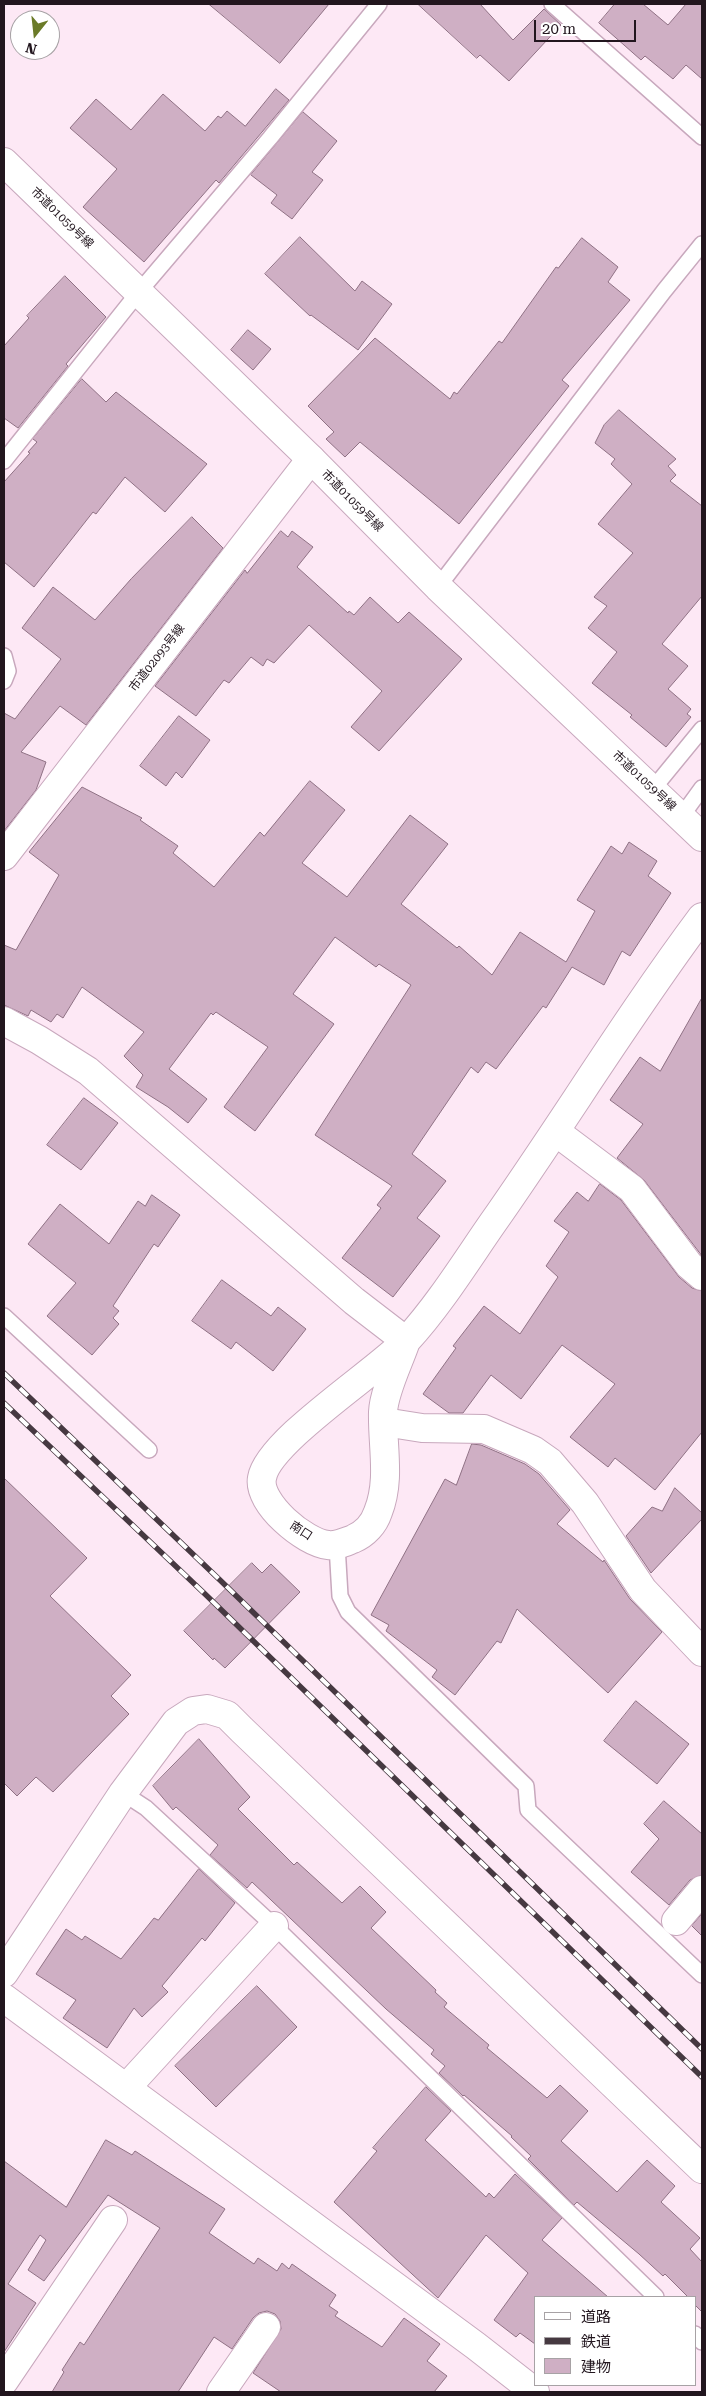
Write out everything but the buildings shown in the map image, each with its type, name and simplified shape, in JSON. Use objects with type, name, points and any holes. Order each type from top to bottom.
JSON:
[{"type":"street","name":"市道01059号線","points":[[4,162],[311,459],[438,587],[702,837]]},
{"type":"street","name":"市道02093号線","points":[[4,856],[311,459]]},
{"type":"street","points":[[337,1545],[358,1537],[371,1526],[379,1512],[385,1480],[383,1410],[406,1341],[444,1293],[556,1132],[635,1009],[702,917]]},
{"type":"street","points":[[4,1021],[39,1040],[88,1071],[354,1301],[406,1341]]},
{"type":"street","points":[[556,1132],[632,1188],[689,1265],[702,1276]]},
{"type":"street","name":"南口","points":[[337,1545],[326,1546],[304,1536],[286,1521],[264,1495],[261,1479],[267,1465],[276,1453],[311,1419],[406,1341]]},
{"type":"street","points":[[384,1422],[422,1428],[484,1429],[533,1450],[550,1462],[607,1534],[643,1590],[702,1652]]},
{"type":"street","points":[[4,1973],[123,1793],[176,1722],[193,1711],[207,1709],[226,1716],[702,2169]]},
{"type":"street","points":[[676,1921],[702,1890]]},
{"type":"street","points":[[126,2088],[274,1926]]},
{"type":"street","points":[[4,1998],[476,2346],[535,2392]]},
{"type":"street","points":[[4,2380],[113,2220]]},
{"type":"street","points":[[221,2392],[266,2327]]},
{"type":"lane","points":[[4,461],[138,293],[270,138],[379,4]]},
{"type":"lane","points":[[552,4],[702,137]]},
{"type":"lane","points":[[438,587],[702,244]]},
{"type":"lane","points":[[4,656],[8,671],[4,681]]},
{"type":"lane","points":[[652,790],[702,729]]},
{"type":"lane","points":[[681,817],[702,788]]},
{"type":"lane","points":[[4,1316],[149,1450]]},
{"type":"lane","points":[[337,1545],[340,1596],[348,1612],[526,1786],[528,1810],[702,1975]]},
{"type":"lane","points":[[123,1793],[146,1808],[274,1926],[655,2296]]},
{"type":"railway","points":[[4,1373],[222,1582],[702,2049]]},
{"type":"railway","points":[[4,1403],[205,1594],[702,2077]]}]
